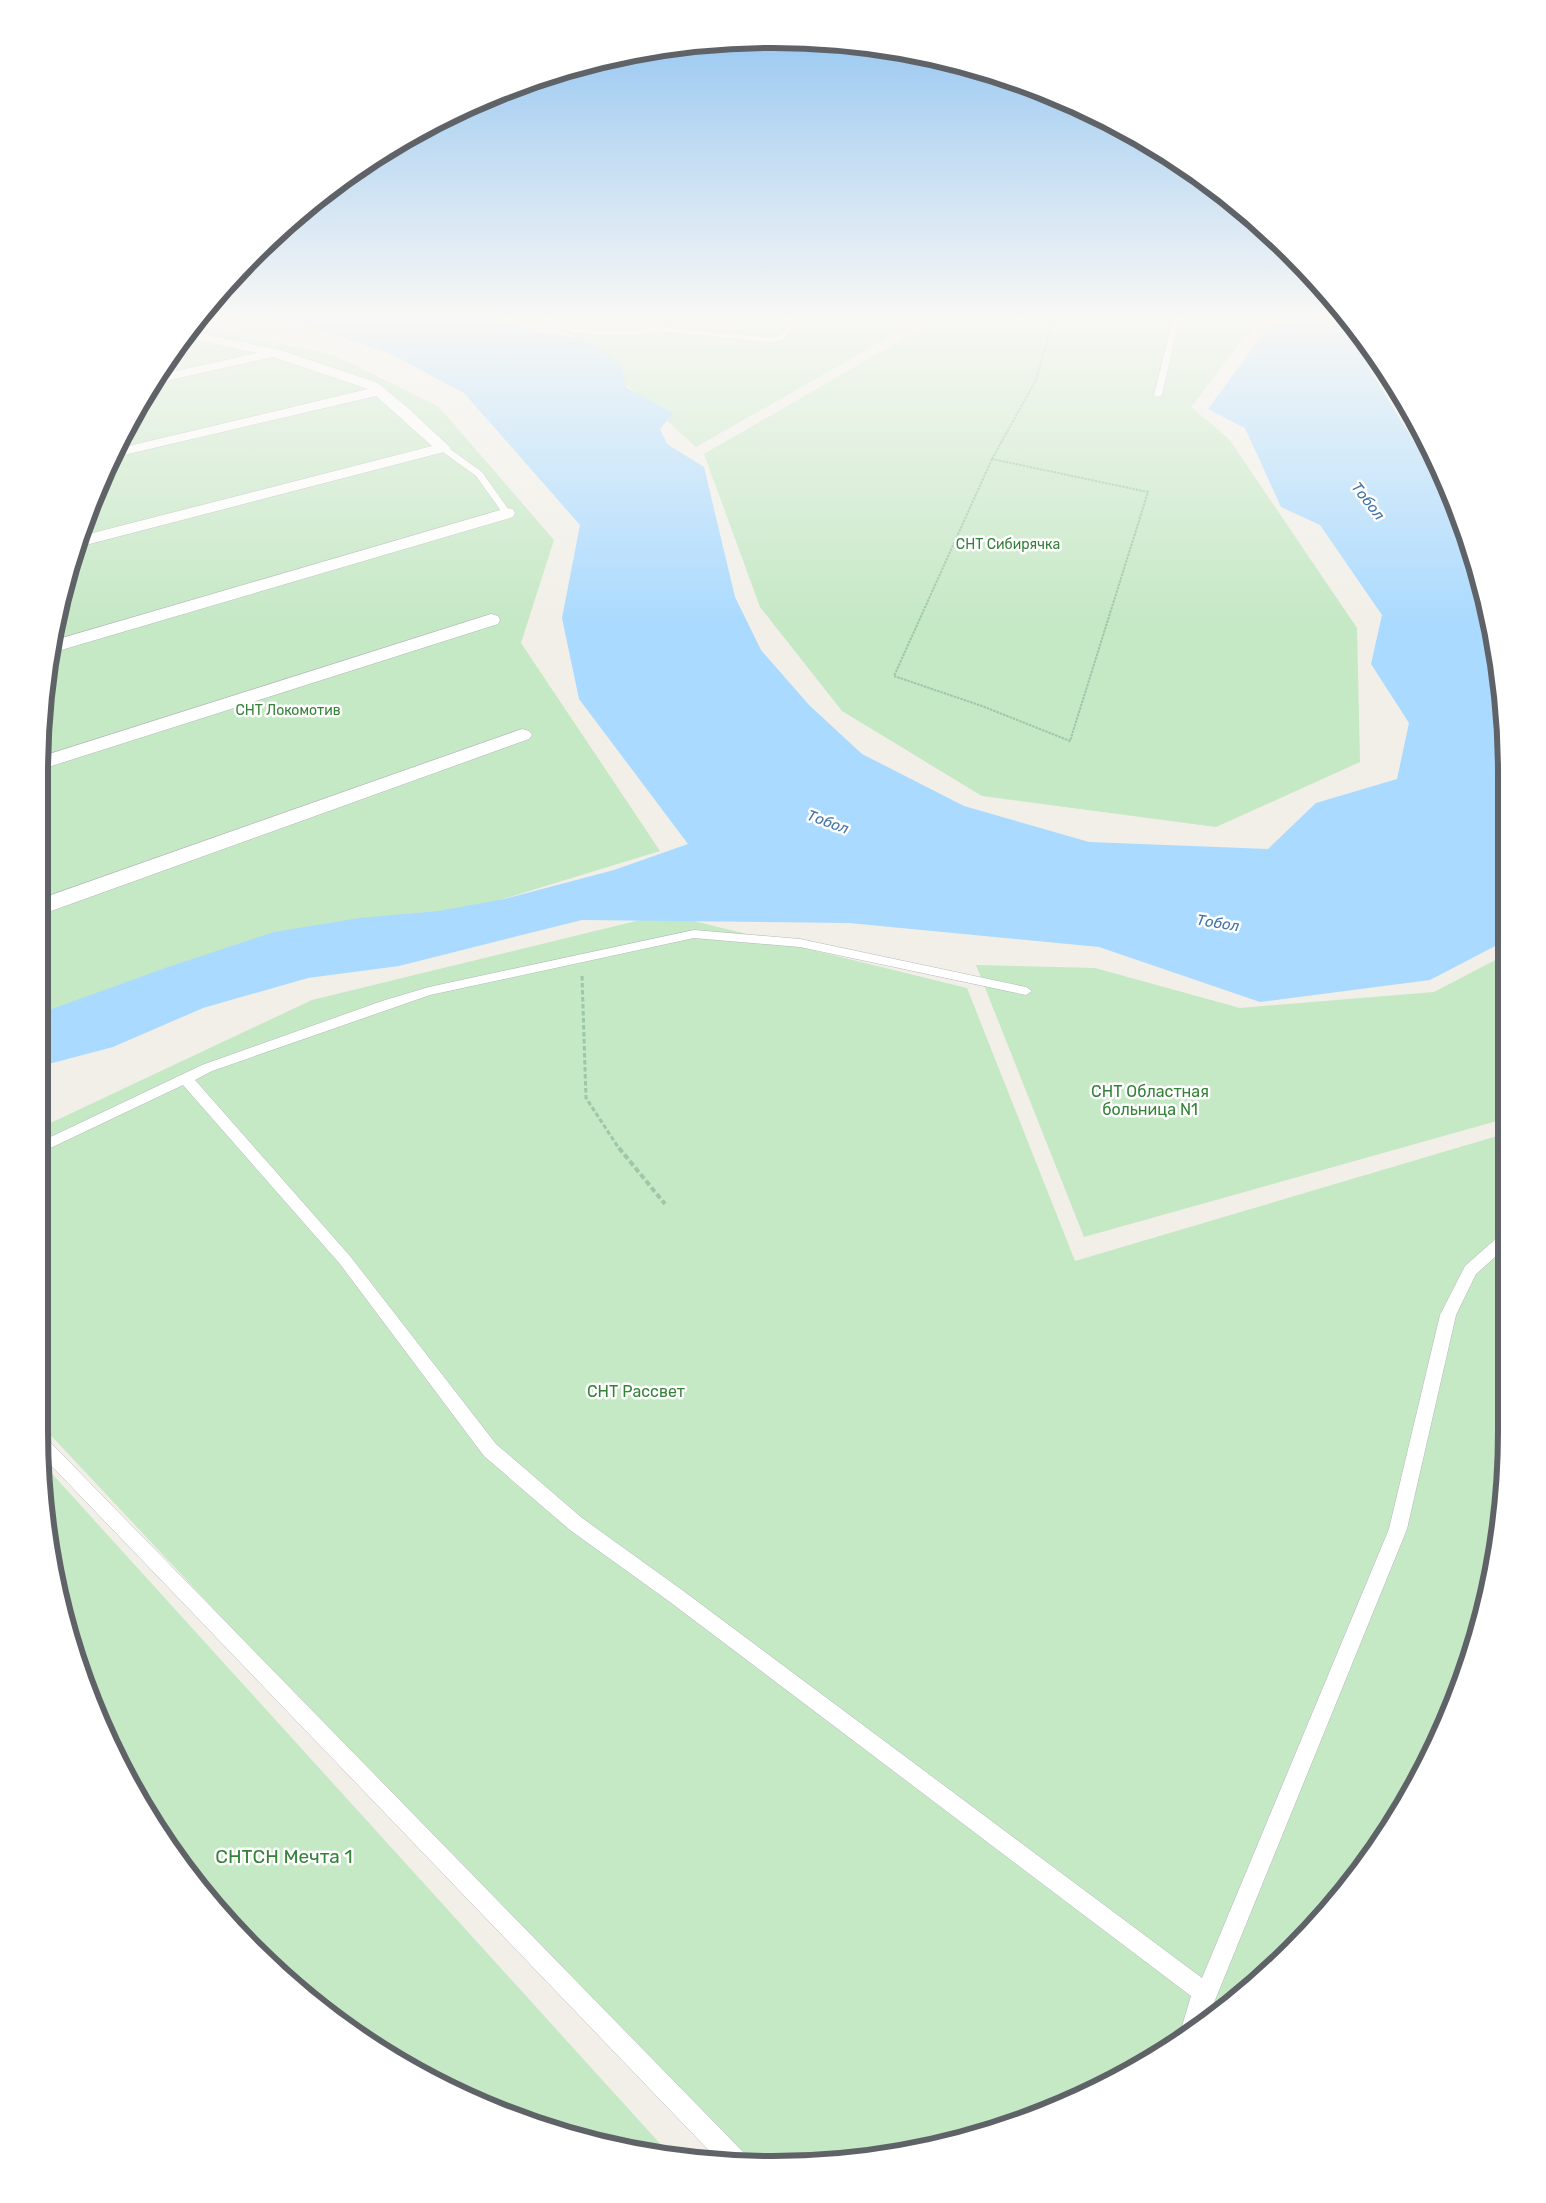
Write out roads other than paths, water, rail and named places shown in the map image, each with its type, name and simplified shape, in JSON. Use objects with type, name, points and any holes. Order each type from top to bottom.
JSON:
[{"type":"street","points":[[122,452],[266,418]]},
{"type":"street","points":[[410,418],[443,448]]},
{"type":"street","points":[[86,540],[443,448]]},
{"type":"street","points":[[59,645],[507,514]]},
{"type":"street","points":[[48,761],[491,620]]},
{"type":"street","points":[[48,904],[522,735]]},
{"type":"lane","points":[[443,448],[478,474],[492,490],[507,514]]},
{"type":"lane","points":[[48,1144],[207,1068],[387,1004],[428,991],[694,934],[800,943],[1026,991]]},
{"type":"lane","points":[[186,1079],[345,1260],[490,1450],[576,1524],[676,1596],[1204,1992],[1195,2020]]},
{"type":"lane","points":[[1196,2019],[1398,1529],[1448,1315],[1470,1270],[1498,1245]]},
{"type":"lane","points":[[48,1452],[729,2154]]},
{"type":"water","name":"Тобол","points":[[486,418],[669,418],[660,429],[667,444],[704,467],[735,597],[761,650],[809,705],[862,754],[964,806],[1089,842],[1268,849],[1316,803],[1397,779],[1409,723],[1371,664],[1382,615],[1320,525],[1281,507],[1245,428],[1225,418],[1399,418],[1434,474],[1443,495],[1474,585],[1485,631],[1497,726],[1498,945],[1430,980],[1260,1002],[1099,947],[849,923],[582,920],[399,966],[308,978],[203,1008],[113,1047],[48,1064],[48,1010],[168,967],[274,932],[360,918],[439,911],[504,899],[614,870],[688,844],[579,699],[562,618],[580,525]]},
{"type":"park label","name":"СНТ Сибирячка","points":[[1008,544]]},
{"type":"park label","name":"СНТ Локомотив","points":[[288,710]]},
{"type":"park label","name":"СНТ Областная больница N1","points":[[1150,1100]]},
{"type":"park label","name":"СНТ Рассвет","points":[[636,1391]]},
{"type":"park label","name":"СНТСН Мечта 1","points":[[284,1856]]}]
